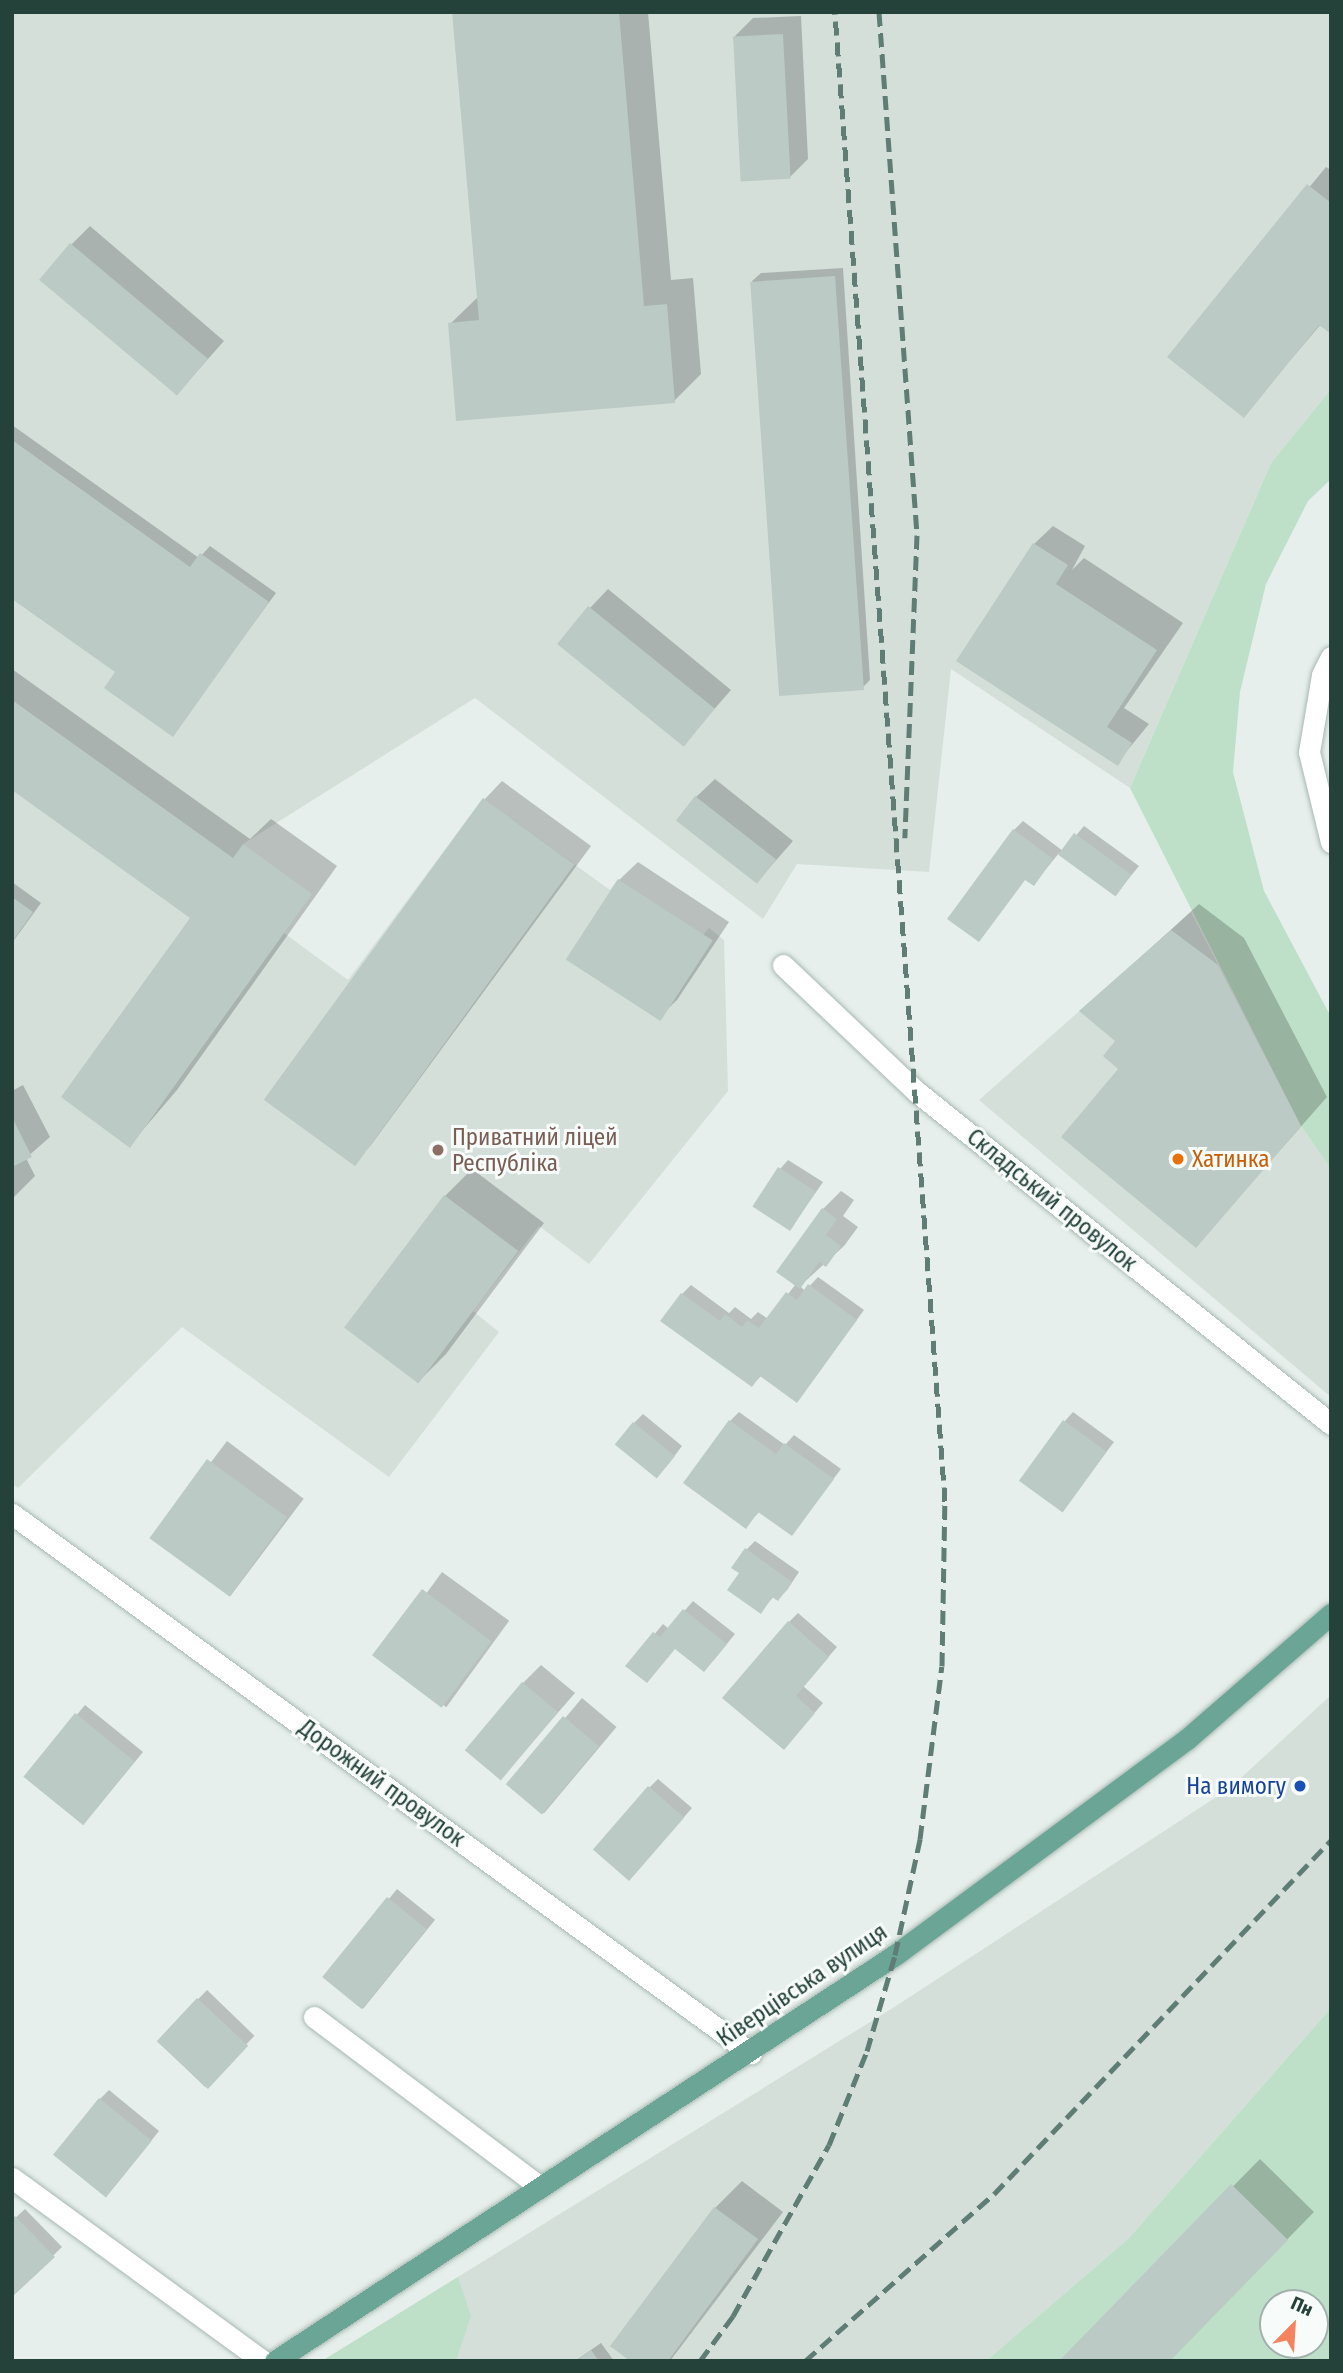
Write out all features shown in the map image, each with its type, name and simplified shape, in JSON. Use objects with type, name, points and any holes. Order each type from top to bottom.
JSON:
[{"type":"main road","name":"Ківерцівська вулиця","points":[[275,2361],[539,2186],[751,2053],[895,1955],[1187,1739],[1331,1614]]},
{"type":"street","points":[[1331,657],[1322,675],[1308,752],[1331,842]]},
{"type":"street","name":"Складський провулок","points":[[783,965],[917,1092],[1331,1424]]},
{"type":"street","name":"Дорожний провулок","points":[[12,1514],[751,2053]]},
{"type":"street","points":[[314,2017],[539,2186]]},
{"type":"street","points":[[12,2178],[263,2361]]},
{"type":"shaded area","points":[[12,12],[1331,12],[1331,389],[1271,463],[1130,788],[951,669],[929,872],[797,864],[763,919],[475,698],[243,844],[284,933],[348,980],[483,798],[610,890],[618,879],[703,935],[709,928],[724,940],[728,1091],[589,1264],[539,1226],[473,1311],[499,1332],[389,1477],[182,1327],[18,1488],[12,1484]]},
{"type":"shaded area","points":[[1191,912],[1301,1126],[1331,1169],[1331,1397],[979,1100]]},
{"type":"shaded area","points":[[1331,1695],[1331,2008],[1128,2239],[986,2361],[322,2361],[896,2006],[1230,1788]]},
{"type":"green space","points":[[1331,389],[1331,479],[1308,501],[1266,584],[1240,692],[1233,772],[1264,891],[1331,1017],[1331,1169],[1301,1126],[1130,788],[1271,463]]},
{"type":"green space","points":[[1331,2008],[1331,2361],[986,2361],[1128,2239]]},
{"type":"green space","points":[[458,2277],[471,2316],[456,2361],[322,2361]]},
{"type":"building","points":[[452,12],[619,12],[644,306],[667,304],[675,403],[456,421],[448,323],[479,320]]},
{"type":"building","points":[[783,34],[791,179],[741,181],[733,37]]},
{"type":"building","points":[[1307,184],[1331,203],[1331,334],[1319,325],[1244,418],[1167,357]]},
{"type":"building","points":[[70,243],[208,359],[177,395],[39,280]]},
{"type":"building","points":[[835,276],[864,690],[779,696],[750,282]]},
{"type":"building","points":[[12,440],[190,567],[200,553],[269,602],[173,737],[104,688],[115,672],[12,599]]},
{"type":"building","points":[[1033,543],[1068,565],[1056,584],[1157,650],[1107,727],[1132,743],[1118,766],[956,661]]},
{"type":"building","points":[[588,606],[715,709],[684,747],[557,644]]},
{"type":"building","points":[[12,700],[233,858],[243,844],[312,894],[130,1148],[61,1097],[190,918],[12,790]]},
{"type":"building","points":[[695,796],[776,859],[757,884],[676,820]]},
{"type":"building","points":[[483,798],[574,864],[355,1166],[264,1100]]},
{"type":"building","points":[[1013,829],[1053,859],[1034,886],[1025,880],[979,942],[947,919]]},
{"type":"building","points":[[1074,833],[1131,875],[1116,897],[1058,855]]},
{"type":"building","points":[[618,879],[713,941],[660,1021],[566,960]]},
{"type":"building","points":[[12,897],[33,912],[12,942]]},
{"type":"building","points":[[1171,930],[1218,965],[1301,1126],[1196,1248],[1061,1137],[1118,1069],[1103,1056],[1115,1041],[1079,1011]]},
{"type":"building","points":[[12,1117],[32,1157],[12,1167]]},
{"type":"building","points":[[778,1167],[816,1192],[790,1231],[752,1206]]},
{"type":"building","points":[[444,1195],[518,1251],[418,1384],[344,1328]]},
{"type":"building","points":[[822,1208],[837,1219],[826,1235],[841,1246],[826,1267],[819,1262],[800,1289],[776,1272]]},
{"type":"building","points":[[808,1284],[857,1320],[797,1403],[760,1376],[752,1387],[660,1321],[681,1293],[720,1321],[725,1314],[742,1327],[747,1320],[759,1328],[786,1292],[797,1300]]},
{"type":"building","points":[[729,1420],[776,1454],[784,1443],[834,1479],[792,1536],[758,1512],[746,1529],[683,1483]]},
{"type":"building","points":[[1063,1420],[1107,1452],[1063,1512],[1019,1481]]},
{"type":"building","points":[[633,1422],[675,1456],[657,1479],[615,1445]]},
{"type":"building","points":[[207,1459],[287,1517],[229,1596],[149,1538]]},
{"type":"building","points":[[745,1548],[792,1582],[778,1601],[772,1597],[761,1614],[727,1590],[739,1573],[731,1568]]},
{"type":"building","points":[[422,1589],[491,1641],[442,1708],[372,1655]]},
{"type":"building","points":[[683,1609],[727,1644],[704,1672],[675,1649],[647,1683],[625,1666],[653,1632],[660,1637]]},
{"type":"building","points":[[788,1621],[829,1657],[796,1696],[815,1713],[784,1750],[722,1698]]},
{"type":"building","points":[[522,1682],[558,1712],[501,1780],[465,1750]]},
{"type":"building","points":[[75,1713],[135,1761],[83,1825],[23,1777]]},
{"type":"building","points":[[563,1716],[599,1746],[542,1814],[506,1784]]},
{"type":"building","points":[[648,1786],[684,1817],[629,1881],[593,1849]]},
{"type":"building","points":[[387,1897],[427,1929],[362,2009],[322,1977]]},
{"type":"building","points":[[197,1998],[248,2046],[208,2089],[157,2041]]},
{"type":"building","points":[[99,2098],[152,2141],[106,2198],[53,2155]]},
{"type":"building","points":[[1231,2184],[1288,2240],[1170,2361],[1059,2361]]},
{"type":"building","points":[[714,2207],[758,2239],[668,2361],[630,2361],[610,2346]]},
{"type":"building","points":[[15,2216],[55,2257],[12,2297],[12,2219]]},
{"type":"building","points":[[591,2350],[599,2361],[576,2361]]},
{"type":"railway","points":[[700,2361],[733,2316],[829,2145],[867,2051],[895,1955],[920,1839],[942,1666],[945,1501],[835,12]]},
{"type":"railway","points":[[879,12],[917,535],[905,838]]},
{"type":"railway","points":[[805,2361],[994,2194],[1331,1840]]},
{"type":"place","name":"Приватний ліцей Республіка","points":[[438,1150]]},
{"type":"place","name":"Хатинка","points":[[1178,1159]]},
{"type":"place","name":"На вимогу","points":[[1300,1786]]}]
